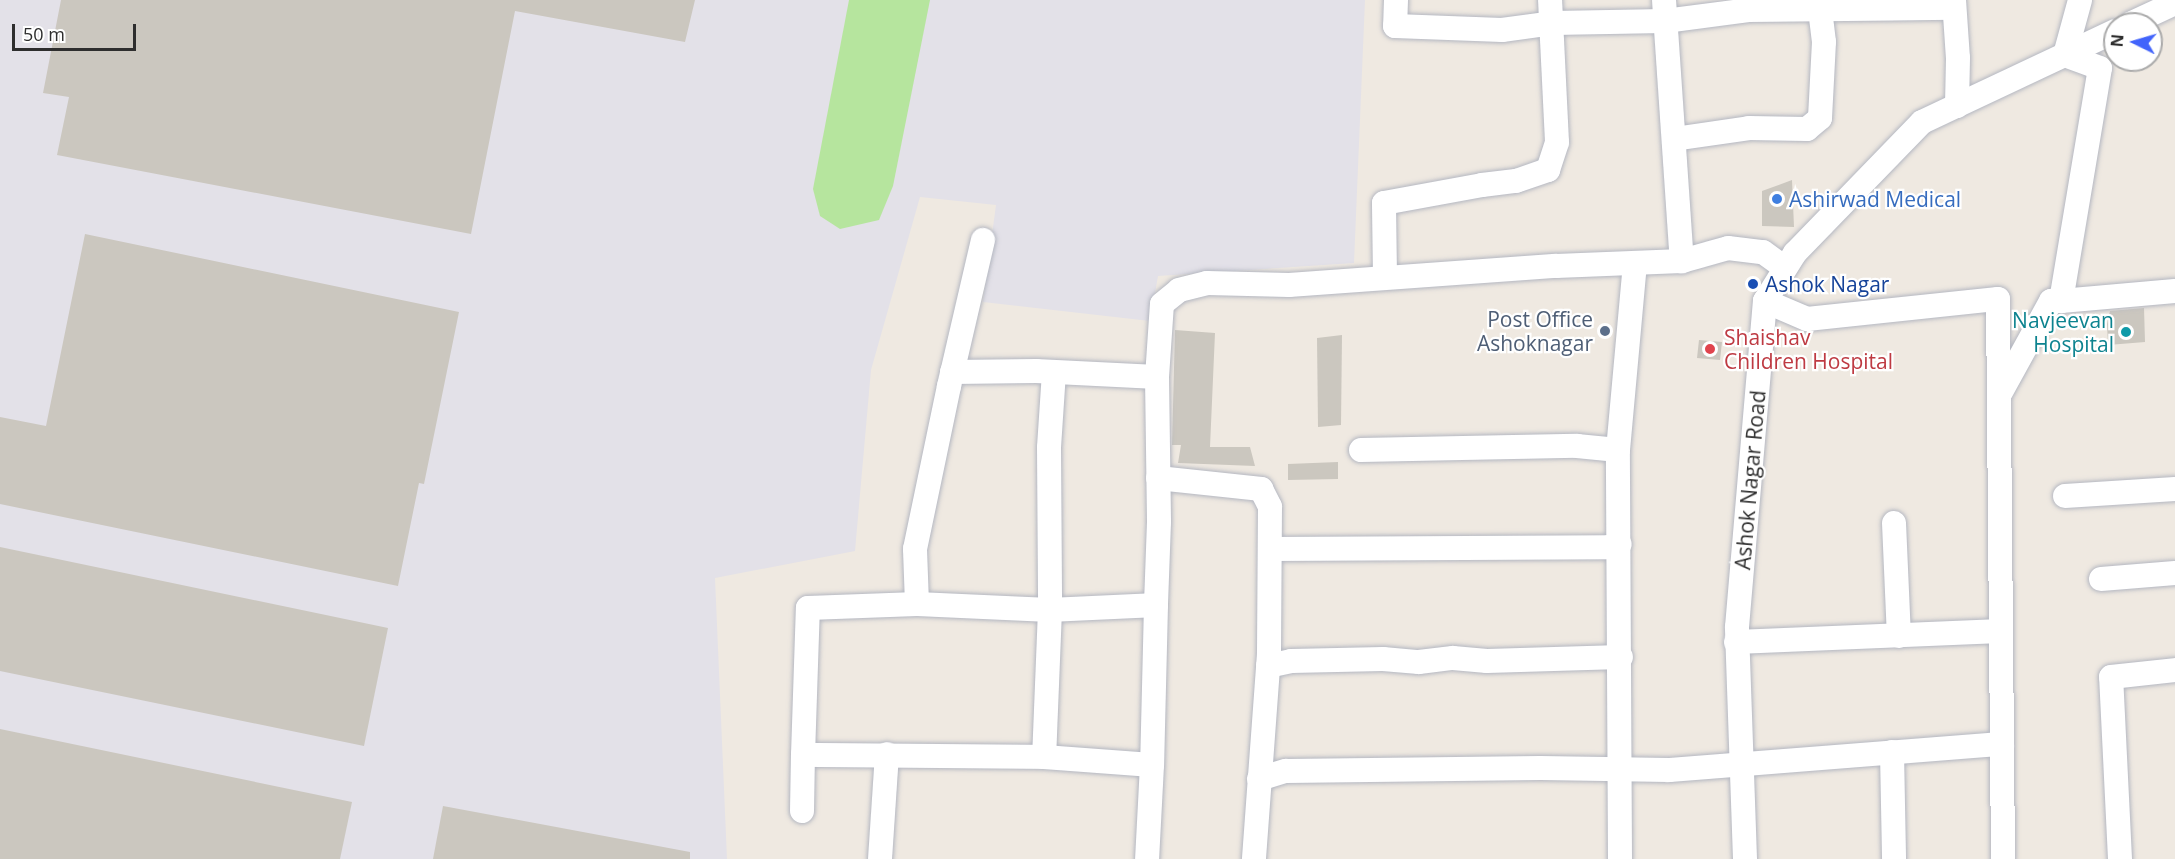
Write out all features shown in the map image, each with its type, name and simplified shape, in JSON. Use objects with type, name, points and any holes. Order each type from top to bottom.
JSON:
[{"type":"street","points":[[1396,0],[1395,26],[1502,30],[1551,12],[1820,9],[1954,4],[1958,58],[1957,106]]},
{"type":"street","points":[[2061,301],[2100,68],[2065,55],[2080,0]]},
{"type":"street","points":[[2156,12],[2175,3]]},
{"type":"street","points":[[1674,139],[1749,128],[1807,129],[1820,118],[1824,42],[1820,9]]},
{"type":"street","points":[[1664,10],[1682,261]]},
{"type":"street","points":[[1385,278],[1384,203],[1516,181],[1548,170],[1557,142],[1551,12]]},
{"type":"street","name":"Ashok Nagar Road","points":[[1745,859],[1736,642],[1765,301],[1795,253],[1922,122],[2103,37]]},
{"type":"street","points":[[917,604],[915,549],[952,372],[983,240]]},
{"type":"street","points":[[1147,859],[1156,605],[1157,376],[1162,304],[1179,290],[1207,283],[1289,285],[1682,261],[1728,248],[1763,252],[1785,268]]},
{"type":"street","points":[[1620,859],[1621,657],[1618,450],[1635,264]]},
{"type":"street","points":[[1999,395],[2051,301],[2175,291]]},
{"type":"street","points":[[1765,301],[1806,319],[1998,299],[2003,859]]},
{"type":"street","points":[[952,372],[1054,372],[1157,376]]},
{"type":"street","points":[[1044,757],[1050,610],[1049,448],[1054,372]]},
{"type":"street","points":[[1360,450],[1577,446],[1618,450]]},
{"type":"street","points":[[1158,478],[1261,489],[1270,507],[1268,666],[1254,859]]},
{"type":"street","points":[[2065,496],[2175,489]]},
{"type":"street","points":[[1893,523],[1899,636]]},
{"type":"street","points":[[1271,549],[1609,548],[1620,544]]},
{"type":"street","points":[[2101,579],[2175,573]]},
{"type":"street","points":[[802,811],[808,608],[917,604],[1050,610],[1156,605]]},
{"type":"street","points":[[1736,642],[2001,631]]},
{"type":"street","points":[[1268,666],[1291,660],[1383,658],[1419,662],[1453,658],[1487,662],[1621,657]]},
{"type":"street","points":[[2120,859],[2111,677],[2175,670]]},
{"type":"street","points":[[1259,779],[1286,771],[1621,768],[1669,770],[1742,762],[2002,744]]},
{"type":"street","points":[[1892,752],[1894,859]]},
{"type":"street","points":[[880,859],[887,754]]},
{"type":"street","points":[[802,755],[1044,757],[1152,765]]},
{"type":"shaded area","points":[[0,0],[1365,0],[1354,263],[1158,276],[1150,321],[983,302],[996,205],[920,197],[871,370],[855,551],[715,578],[727,859],[0,859]]},
{"type":"green space","points":[[849,0],[930,0],[893,186],[879,220],[840,229],[820,216],[813,189]]},
{"type":"building","points":[[61,0],[695,0],[685,42],[515,11],[471,234],[57,155],[69,97],[43,93]]},
{"type":"building","name":"Ashirwad Medical","points":[[1792,180],[1794,227],[1762,226],[1762,191]]},
{"type":"building","points":[[85,234],[459,312],[424,484],[419,483],[398,586],[0,504],[0,417],[46,426]]},
{"type":"building","name":"Navjeevan Hospital","points":[[2144,308],[2145,342],[2108,345],[2107,324],[2110,311]]},
{"type":"building","points":[[1175,330],[1215,333],[1210,447],[1250,447],[1255,466],[1178,463],[1181,445],[1172,445]]},
{"type":"building","points":[[1342,335],[1341,425],[1318,427],[1317,338]]},
{"type":"building","points":[[1699,340],[1722,342],[1720,360],[1697,358]]},
{"type":"building","points":[[1338,462],[1338,479],[1288,480],[1288,464]]},
{"type":"building","points":[[0,547],[388,628],[364,746],[0,671]]},
{"type":"building","points":[[0,729],[352,802],[340,859],[0,859]]},
{"type":"building","points":[[443,806],[690,852],[690,859],[433,859]]},
{"type":"place","name":"Ashirwad Medical","points":[[1777,199]]},
{"type":"place","name":"Ashok Nagar","points":[[1753,284]]},
{"type":"place","name":"Post Office Ashoknagar","points":[[1605,331]]},
{"type":"place","name":"Navjeevan Hospital","points":[[2126,332]]},
{"type":"place","name":"Shaishav Children Hospital","points":[[1710,349]]}]
